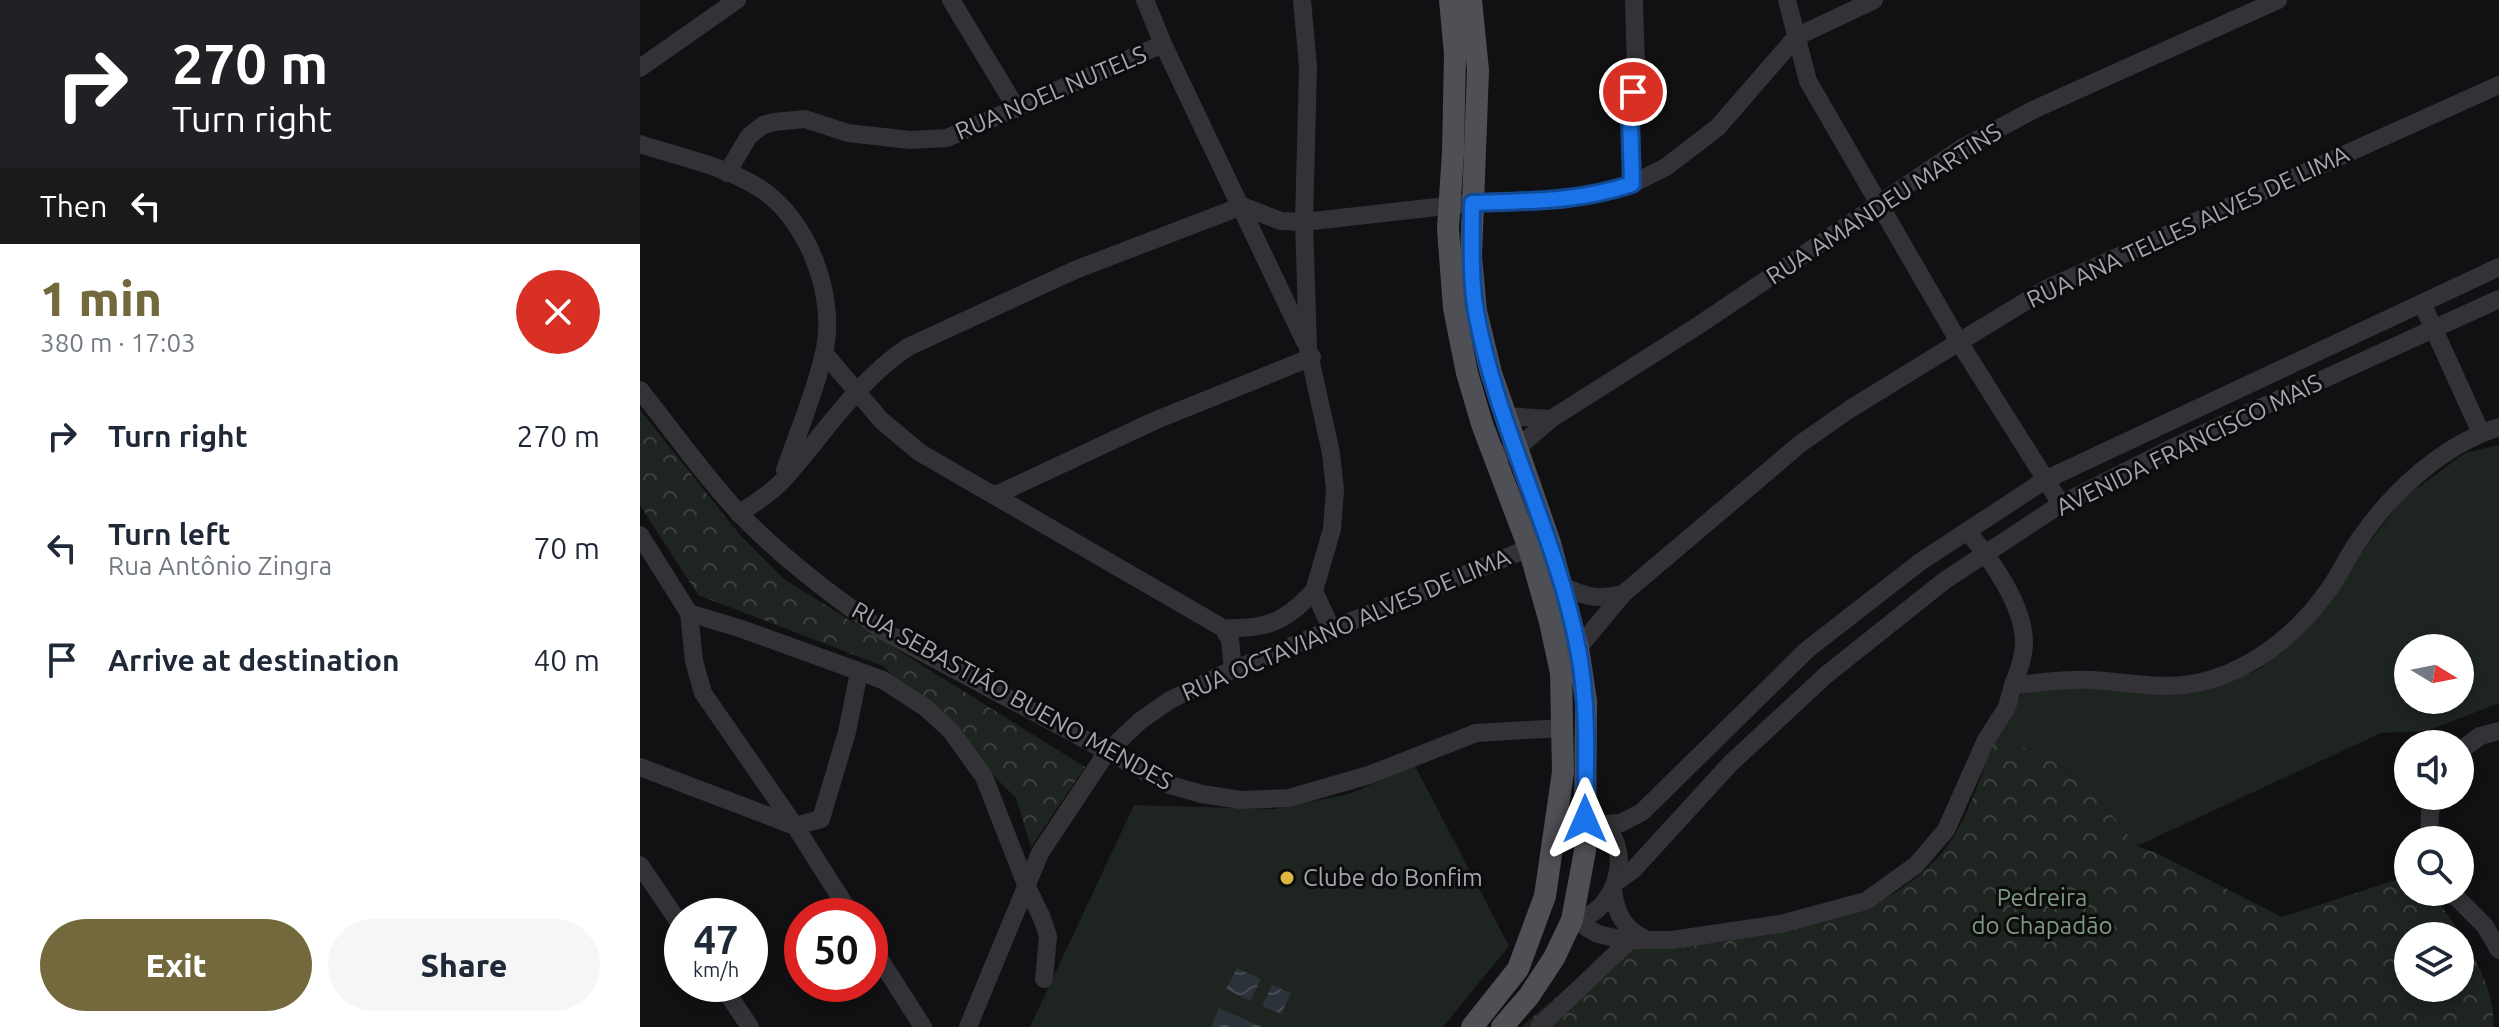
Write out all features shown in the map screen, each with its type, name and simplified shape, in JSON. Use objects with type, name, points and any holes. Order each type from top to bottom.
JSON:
[{"type":"main road","points":[[1450,0],[1456,93],[1448,205],[1450,266],[1461,346],[1482,424],[1529,548],[1561,673],[1563,772],[1545,896],[1518,969],[1472,1027]]},
{"type":"main road","points":[[1471,0],[1478,70],[1471,257],[1476,311],[1491,373],[1550,543],[1578,648],[1586,701],[1594,822],[1576,920],[1537,983],[1502,1027]]},
{"type":"main road","points":[[1556,829],[1570,821],[1594,822]]},
{"type":"main road","points":[[1545,896],[1559,915],[1576,920]]},
{"type":"street","points":[[640,68],[737,0]]},
{"type":"street","points":[[1145,0],[1310,353]]},
{"type":"street","points":[[1223,628],[1261,627],[1279,621],[1297,609],[1314,591],[1332,529],[1335,490],[1331,453],[1310,353],[1304,222],[1308,67],[1302,0]]},
{"type":"street","points":[[1632,184],[1630,116],[1636,69],[1634,0]]},
{"type":"street","points":[[1787,0],[1808,81],[1959,342],[2061,504]]},
{"type":"street","points":[[739,514],[781,482],[856,391],[889,360],[908,347],[1075,270],[1242,206],[1281,221],[1304,222],[1448,205],[1562,200],[1632,184],[1666,167],[1718,127],[1796,37],[1874,0]]},
{"type":"street","name":"RUA AMANDEU MARTINS","points":[[1495,457],[1516,449],[1551,419],[1699,325],[1962,148],[2035,109],[2278,0]]},
{"type":"street","points":[[957,2],[1017,109]]},
{"type":"street","name":"RUA NOEL NUTELS","points":[[727,173],[749,136],[763,125],[805,119],[848,133],[910,140],[947,138],[1163,44]]},
{"type":"street","name":"RUA ANA TELLES ALVES DE LIMA","points":[[1578,648],[1623,594],[1800,444],[1850,409],[1959,342],[2046,289],[2499,85]]},
{"type":"street","points":[[640,144],[727,173],[761,189],[785,211],[800,231],[814,261],[823,293],[827,329],[824,353],[781,482]]},
{"type":"street","name":"AVENIDA FRANCISCO MAIS","points":[[1594,822],[1621,823],[1642,812],[1808,649],[1920,562],[2045,480],[2499,267]]},
{"type":"street","name":"AVENIDA FRANCISCO MAIS","points":[[1576,920],[1595,912],[1615,886],[1731,763],[1826,675],[1944,581],[2061,504],[2172,448],[2499,299]]},
{"type":"street","points":[[2013,685],[2090,679],[2172,688],[2222,676],[2261,659],[2300,625],[2328,591],[2358,540],[2392,499],[2434,463],[2490,430],[2422,303]]},
{"type":"street","points":[[824,353],[881,420],[919,452],[1223,628],[1233,651],[1233,670]]},
{"type":"street","points":[[996,495],[1310,353]]},
{"type":"street","name":"RUA SEBASTIÃO BUENO MENDES","points":[[640,390],[739,514],[802,572],[883,631],[1170,785],[1241,800],[1289,798],[1369,775],[1476,733],[1562,728]]},
{"type":"street","points":[[1505,416],[1551,419]]},
{"type":"street","points":[[1576,920],[1598,934],[1629,941],[1653,941],[1780,924],[1866,901],[1916,865],[1946,830],[1986,740],[2007,707],[2024,641],[2002,577],[1967,531]]},
{"type":"street","points":[[640,535],[689,613],[694,661],[703,693],[841,898]]},
{"type":"street","name":"RUA OCTAVIANO ALVES DE LIMA","points":[[968,1027],[1040,853],[1107,752],[1140,721],[1170,700],[1233,670],[1529,548]]},
{"type":"street","points":[[1562,586],[1587,597],[1603,599],[1623,594]]},
{"type":"street","points":[[1314,591],[1332,630]]},
{"type":"street","points":[[689,613],[883,680],[926,708],[951,731],[984,777],[1042,918],[1048,936],[1044,979]]},
{"type":"street","points":[[640,767],[795,826],[821,819],[847,732],[859,672]]},
{"type":"street","points":[[2474,740],[2499,731]]},
{"type":"street","points":[[1594,822],[1612,834],[1617,850],[1615,886],[1619,916],[1627,929],[1653,941]]},
{"type":"street","points":[[640,865],[664,900]]},
{"type":"street","points":[[2465,906],[2485,926],[2499,950]]},
{"type":"street","points":[[1539,1027],[1629,941]]},
{"type":"street","points":[[888,972],[923,1027]]},
{"type":"street","points":[[733,1002],[750,1027]]},
{"type":"green space","points":[[640,410],[740,535],[784,579],[1085,767],[1031,847],[1016,798],[883,666],[698,595],[640,505]]},
{"type":"green space","points":[[2499,445],[2499,703],[2474,713],[2474,634],[2394,634],[2394,714],[2471,714],[2430,730],[2381,733],[2137,846],[2086,783],[2046,756],[1993,744],[2022,693],[2075,688],[2192,693],[2258,670],[2304,633],[2355,560],[2404,498],[2465,453]]},
{"type":"green space","name":"Pedreira do Chapadão","points":[[1993,744],[2018,746],[2046,756],[2086,783],[2137,846],[2282,917],[2394,881],[2394,906],[2441,906],[2453,922],[2394,922],[2394,1002],[2474,1002],[2474,957],[2489,993],[2493,1027],[1521,1027],[1613,945],[1864,909],[1915,879],[1937,859],[1954,836]]},
{"type":"green space","name":"Clube do Bonfim","points":[[1415,766],[1509,946],[1443,1027],[1030,1027],[1134,805],[1274,809],[1349,794]]},
{"type":"water","points":[[1237,968],[1261,979],[1250,1001],[1226,989]]},
{"type":"water","points":[[1272,985],[1291,993],[1281,1014],[1262,1006]]},
{"type":"water","points":[[1219,1008],[1262,1027],[1211,1027]]},
{"type":"place","name":"Clube do Bonfim","points":[[1287,878]]},
{"type":"route","points":[[1585,819],[1586,701],[1578,648],[1550,543],[1491,373],[1476,311],[1471,257],[1472,203],[1562,200],[1632,184],[1630,116],[1633,92]]}]
